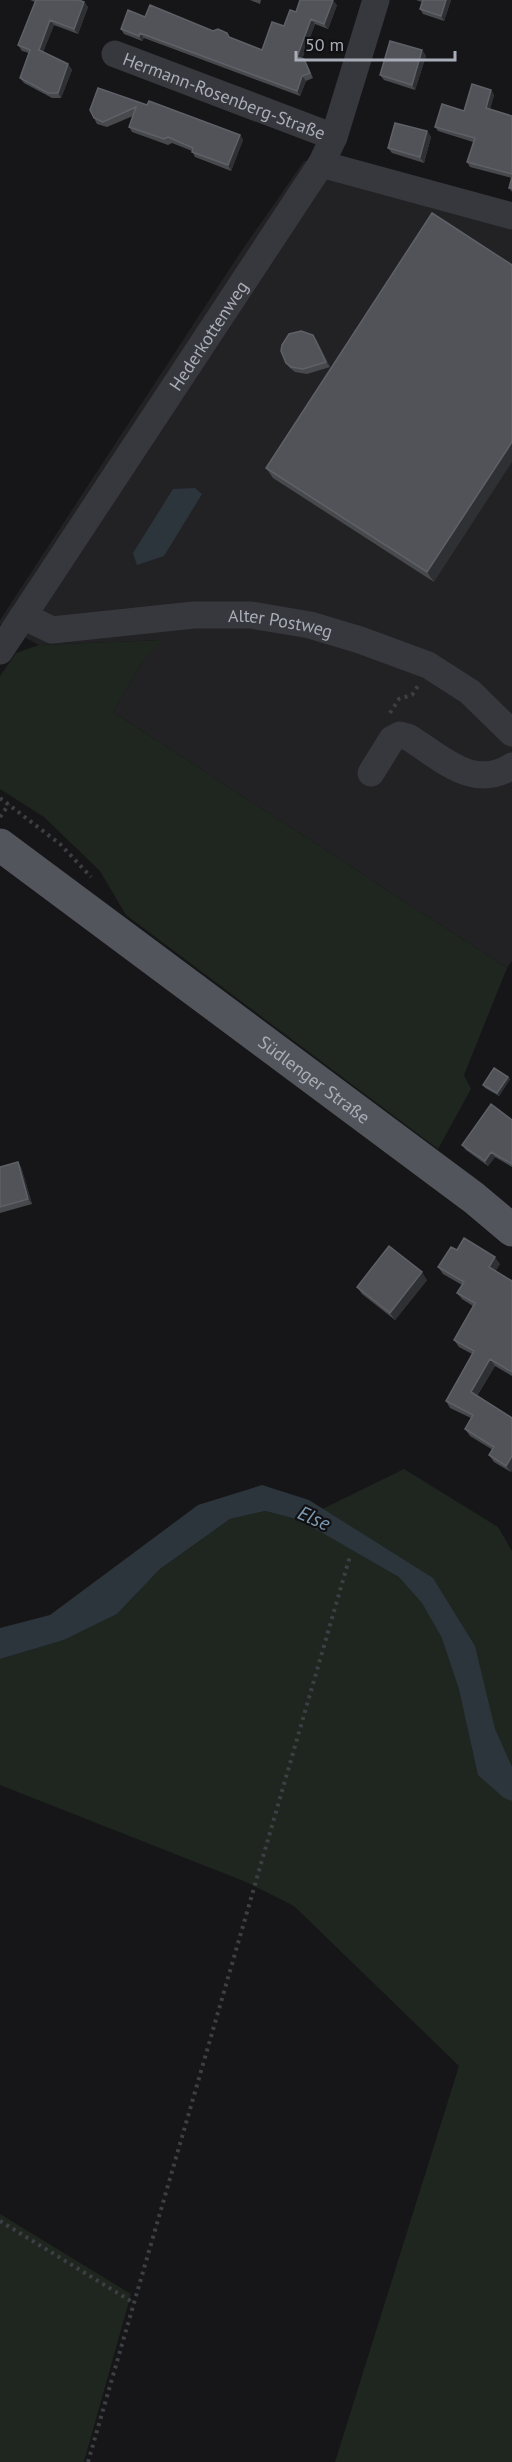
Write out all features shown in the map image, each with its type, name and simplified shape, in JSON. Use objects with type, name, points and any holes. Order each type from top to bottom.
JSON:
[{"type":"main road","name":"Südlenger Straße","points":[[3,814],[58,867],[116,930]]},
{"type":"main road","name":"Südlenger Straße","points":[[0,845],[474,1198],[512,1230]]},
{"type":"street","name":"Hederkottenweg","points":[[0,651],[321,164],[334,137],[376,0]]},
{"type":"street","name":"Hermann-Rosenberg-Straße","points":[[115,54],[334,137]]},
{"type":"street","points":[[321,164],[512,216]]},
{"type":"street","name":"Alter Postweg","points":[[23,616],[52,630],[194,615],[251,615],[310,625],[360,640],[428,665],[470,692],[512,733]]},
{"type":"street","points":[[370,773],[393,739],[399,735],[408,737],[469,774],[484,778],[501,773],[512,766]]},
{"type":"path","points":[[0,798],[3,814],[60,844],[95,881]]},
{"type":"path","points":[[88,2462],[350,1556]]},
{"type":"path","points":[[0,2221],[134,2303]]},
{"type":"shaded area","points":[[304,161],[354,162],[512,207],[512,961],[507,968],[113,712],[141,664],[161,640],[39,645],[0,624],[0,620],[240,253]]},
{"type":"shaded area","points":[[162,640],[141,664],[113,712],[507,968],[464,1075],[471,1089],[438,1149],[126,915],[100,871],[44,817],[0,789],[0,676],[16,653],[39,645]]},
{"type":"shaded area","points":[[404,1469],[498,1527],[512,1551],[512,2462],[335,2462],[459,2066],[294,1906],[246,1882],[0,1785],[0,1659],[64,1640],[117,1614],[160,1569],[230,1519],[265,1511],[300,1520]]},
{"type":"shaded area","points":[[0,2214],[131,2294],[84,2462],[0,2462]]},
{"type":"water","points":[[195,488],[202,494],[164,556],[137,565],[133,553],[173,489]]},
{"type":"water","name":"Else","points":[[262,1485],[309,1500],[433,1578],[475,1646],[495,1729],[512,1767],[512,1801],[504,1798],[478,1775],[459,1689],[442,1638],[422,1603],[399,1577],[300,1520],[265,1511],[230,1519],[160,1569],[117,1614],[64,1640],[0,1659],[0,1628],[50,1615],[198,1505]]},
{"type":"building","points":[[36,0],[84,2],[74,29],[50,20],[39,50],[68,64],[58,93],[48,93],[20,78],[30,50],[18,45]]},
{"type":"building","points":[[300,0],[333,0],[324,24],[311,19],[297,57],[304,59],[310,73],[302,76],[297,91],[140,33],[139,36],[121,29],[128,10],[145,17],[150,5],[213,31],[218,29],[227,33],[229,37],[262,50],[272,22],[284,26],[290,10],[296,12]]},
{"type":"building","points":[[423,0],[446,0],[441,16],[420,9]]},
{"type":"building","points":[[390,41],[422,50],[412,85],[380,75]]},
{"type":"building","points":[[472,84],[491,90],[486,108],[512,116],[512,174],[467,162],[475,138],[435,127],[442,104],[464,111]]},
{"type":"building","points":[[98,88],[147,105],[149,101],[240,135],[228,165],[192,152],[193,148],[168,137],[164,139],[129,127],[136,107],[103,122],[94,118],[90,110]]},
{"type":"building","points":[[395,123],[427,131],[420,157],[388,148]]},
{"type":"building","points":[[432,213],[512,265],[512,442],[427,572],[266,468]]},
{"type":"building","points":[[301,331],[313,335],[326,362],[303,369],[291,367],[286,363],[281,351],[282,345],[289,334]]},
{"type":"building","points":[[494,1068],[508,1077],[497,1093],[483,1085]]},
{"type":"building","points":[[491,1104],[512,1120],[512,1164],[491,1152],[485,1161],[462,1145]]},
{"type":"building","points":[[18,1162],[28,1199],[0,1207],[0,1167]]},
{"type":"building","points":[[464,1238],[495,1257],[489,1267],[512,1281],[512,1372],[490,1359],[471,1392],[512,1418],[512,1456],[506,1466],[489,1455],[494,1447],[465,1429],[473,1415],[446,1401],[474,1351],[454,1340],[475,1303],[457,1293],[464,1282],[438,1267],[451,1247],[457,1250]]},
{"type":"building","points":[[389,1246],[422,1272],[390,1313],[357,1287]]}]
